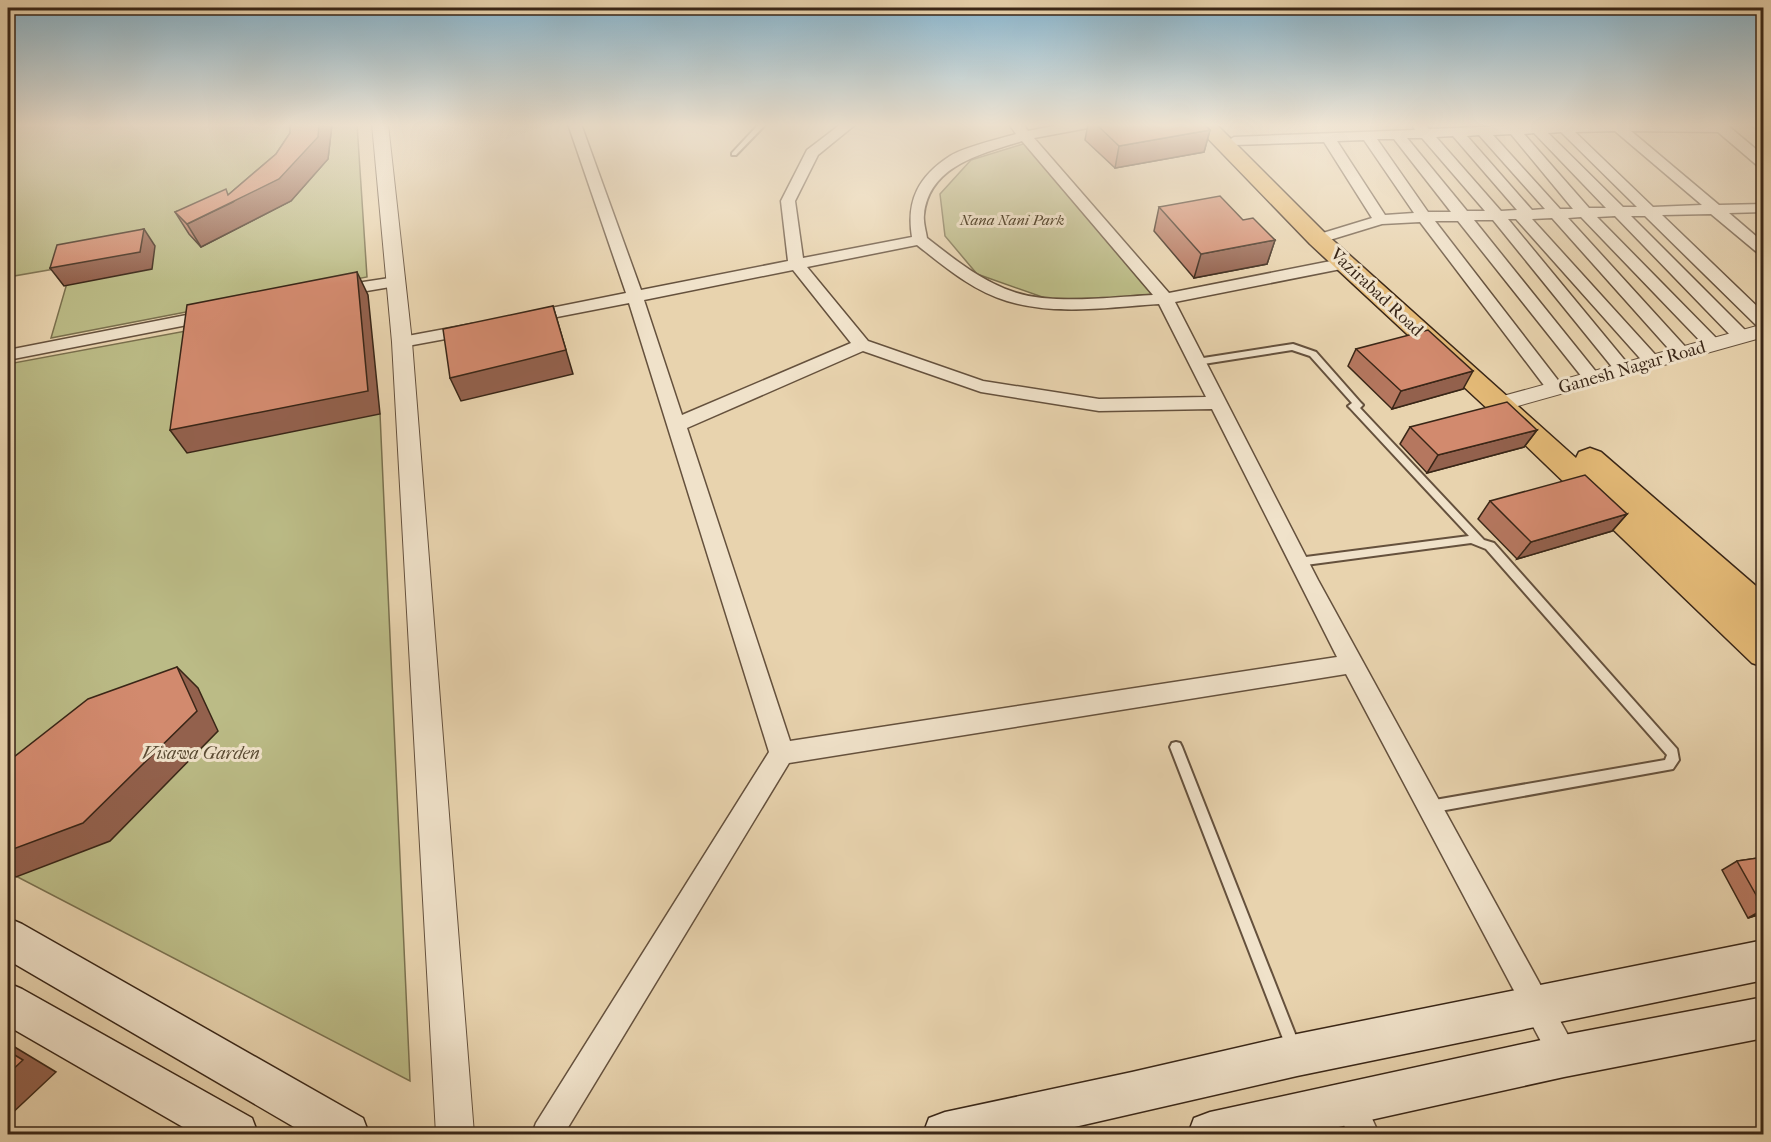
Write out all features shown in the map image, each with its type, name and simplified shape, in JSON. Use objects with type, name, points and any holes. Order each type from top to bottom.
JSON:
[{"type":"main road","name":"Vazirabad Road","points":[[1262,177],[1511,401],[1764,653]]},
{"type":"main road","name":"Vazirabad Road","points":[[1269,177],[1325,236],[1346,263],[1764,614]]},
{"type":"main road","points":[[8,938],[347,1134]]},
{"type":"main road","points":[[945,1134],[1297,1055],[1764,960]]},
{"type":"main road","points":[[8,1003],[236,1134]]},
{"type":"main road","points":[[1210,1134],[1357,1119],[1564,1056],[1764,1017]]},
{"type":"street","points":[[385,177],[402,342],[455,1134]]},
{"type":"street","points":[[593,177],[635,296],[782,753]]},
{"type":"street","points":[[800,177],[788,201],[796,264],[862,345],[981,386],[993,388],[1099,405],[1218,403]]},
{"type":"street","points":[[935,177],[924,187],[916,216],[920,240],[964,274],[1011,297],[1068,305],[1165,299],[1346,263]]},
{"type":"street","points":[[1061,177],[1165,299],[1298,562],[1564,1056]]},
{"type":"street","points":[[1354,177],[1381,220]]},
{"type":"street","points":[[1397,177],[1424,217],[1555,388]]},
{"type":"street","points":[[1431,177],[1592,378]]},
{"type":"street","points":[[1464,177],[1623,369]]},
{"type":"street","points":[[1494,177],[1652,361]]},
{"type":"street","points":[[1523,177],[1682,352]]},
{"type":"street","points":[[1554,177],[1584,212],[1713,344]]},
{"type":"street","points":[[1583,177],[1741,336]]},
{"type":"street","points":[[1614,177],[1764,323]]},
{"type":"street","points":[[1677,177],[1764,251]]},
{"type":"street","points":[[1325,236],[1381,220],[1424,217],[1763,208]]},
{"type":"street","points":[[507,322],[920,240]]},
{"type":"street","points":[[318,294],[376,283],[396,282]]},
{"type":"street","points":[[8,355],[226,312]]},
{"type":"street","points":[[402,342],[483,326]]},
{"type":"street","name":"Ganesh Nagar Road","points":[[1511,401],[1764,330]]},
{"type":"street","points":[[676,425],[862,345]]},
{"type":"street","points":[[547,1134],[782,753],[1352,664]]},
{"type":"lane","points":[[1197,362],[1293,347],[1313,354],[1356,406],[1481,541]]},
{"type":"lane","points":[[1298,562],[1472,539],[1481,541],[1490,546],[1673,753],[1673,760],[1669,765],[1429,807]]},
{"type":"lane","points":[[1176,747],[1297,1055]]},
{"type":"green space","points":[[8,177],[360,177],[367,277],[51,338],[72,266],[8,277]]},
{"type":"green space","name":"Nana Nani Park","points":[[955,177],[1055,177],[1155,294],[1048,299],[977,274],[945,236],[940,194]]},
{"type":"green space","name":"Visawa Garden","points":[[202,328],[380,414],[410,1081],[8,872],[8,364]]},
{"type":"building","points":[[249,177],[281,177],[187,224],[175,212],[226,189],[228,195]]},
{"type":"building","points":[[1220,196],[1243,220],[1253,218],[1275,240],[1201,254],[1159,207]]},
{"type":"building","points":[[144,229],[140,252],[50,268],[57,245]]},
{"type":"building","points":[[357,272],[368,391],[170,430],[187,305]]},
{"type":"building","points":[[553,306],[566,350],[450,378],[443,329]]},
{"type":"building","points":[[1428,330],[1473,371],[1401,391],[1356,349]]},
{"type":"building","points":[[1507,402],[1537,430],[1438,455],[1410,427]]},
{"type":"building","points":[[1585,475],[1627,514],[1531,542],[1490,501]]},
{"type":"building","points":[[177,667],[197,711],[83,823],[8,851],[8,779],[14,757],[88,699]]},
{"type":"building","points":[[1764,857],[1764,909],[1737,861]]},
{"type":"building","points":[[8,1051],[23,1060],[8,1074]]}]
